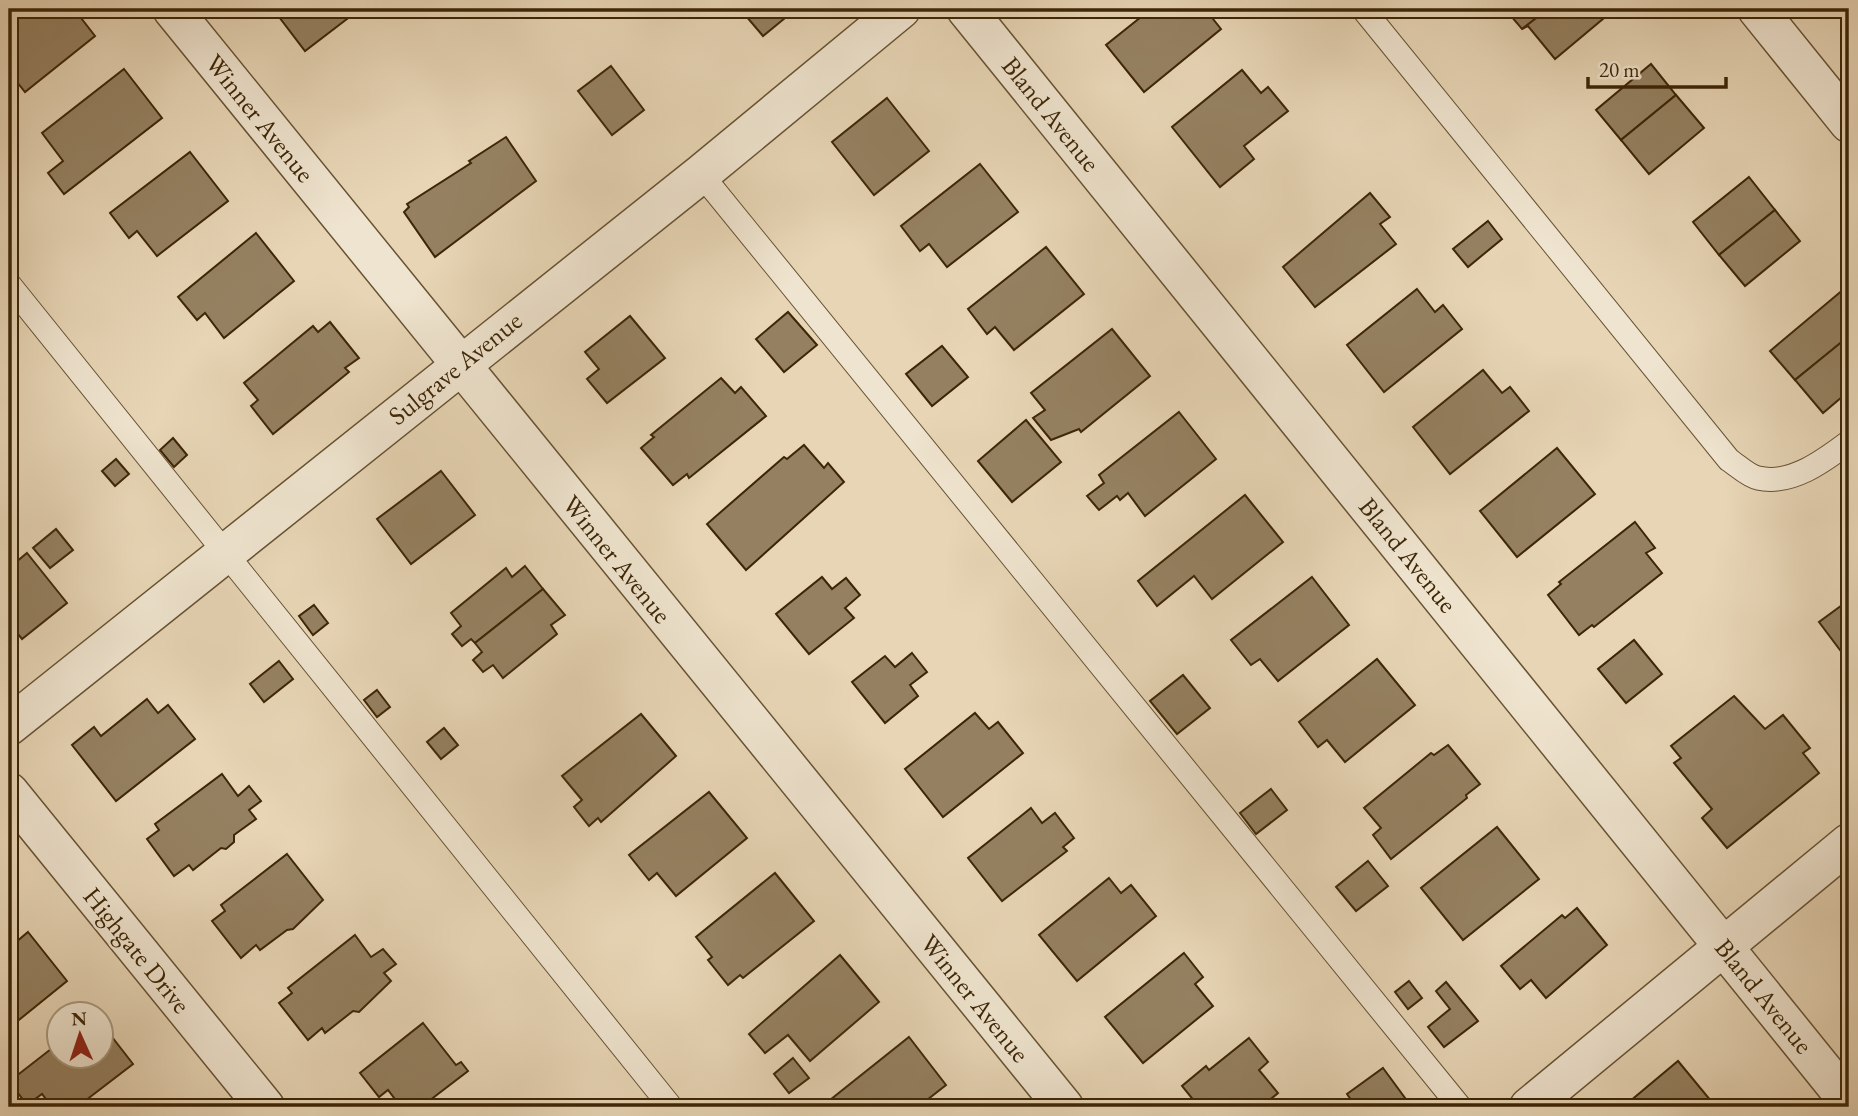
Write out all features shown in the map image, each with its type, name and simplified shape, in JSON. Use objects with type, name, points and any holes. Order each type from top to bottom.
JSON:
[{"type":"street","name":"Winner Avenue","points":[[172,9],[1064,1107]]},
{"type":"street","name":"Sulgrave Avenue","points":[[9,726],[701,174],[901,9]]},
{"type":"street","name":"Bland Avenue","points":[[966,9],[1849,1102]]},
{"type":"street","points":[[1757,9],[1849,123]]},
{"type":"street","name":"Highgate Drive","points":[[9,792],[265,1107]]},
{"type":"street","points":[[1529,1107],[1849,843]]},
{"type":"lane","points":[[1363,9],[1729,460],[1757,478],[1784,477],[1819,465],[1849,442]]},
{"type":"lane","points":[[701,174],[1460,1107]]},
{"type":"lane","points":[[9,284],[671,1107]]},
{"type":"building","points":[[30,9],[74,9],[95,36],[25,92],[9,72],[9,25]]},
{"type":"building","points":[[273,9],[360,9],[305,51]]},
{"type":"building","points":[[740,9],[796,9],[763,36]]},
{"type":"building","points":[[1151,9],[1205,9],[1221,29],[1144,92],[1106,45]]},
{"type":"building","points":[[1505,9],[1548,9],[1522,29]]},
{"type":"building","points":[[1548,9],[1607,9],[1610,13],[1555,59],[1528,26],[1522,29]]},
{"type":"building","points":[[1651,64],[1676,95],[1621,140],[1596,110]]},
{"type":"building","points":[[611,66],[644,110],[612,135],[578,91]]},
{"type":"building","points":[[124,69],[162,118],[64,194],[48,173],[63,161],[42,133]]},
{"type":"building","points":[[1242,70],[1261,93],[1268,87],[1288,111],[1244,146],[1254,159],[1220,187],[1172,127]]},
{"type":"building","points":[[1676,95],[1704,128],[1649,174],[1621,140]]},
{"type":"building","points":[[887,98],[929,151],[874,195],[832,142]]},
{"type":"building","points":[[506,137],[536,181],[435,257],[404,212],[409,207],[407,204]]},
{"type":"building","points":[[190,152],[228,201],[157,256],[137,231],[129,238],[110,213]]},
{"type":"building","points":[[980,164],[1018,212],[947,267],[929,244],[920,251],[901,226]]},
{"type":"building","points":[[1749,177],[1775,210],[1719,255],[1693,222]]},
{"type":"building","points":[[1370,193],[1390,217],[1380,224],[1396,244],[1315,307],[1283,267]]},
{"type":"building","points":[[1775,210],[1800,241],[1745,286],[1719,255]]},
{"type":"building","points":[[1488,221],[1502,239],[1468,267],[1453,249]]},
{"type":"building","points":[[256,233],[294,281],[224,338],[205,313],[197,320],[178,297]]},
{"type":"building","points":[[1046,247],[1084,294],[1014,350],[995,327],[987,334],[968,309]]},
{"type":"building","points":[[1417,289],[1435,312],[1443,305],[1462,329],[1384,392],[1347,345]]},
{"type":"building","points":[[1844,289],[1849,296],[1849,336],[1795,380],[1770,351]]},
{"type":"building","points":[[788,312],[817,345],[784,372],[756,339]]},
{"type":"building","points":[[630,316],[665,358],[607,403],[587,379],[599,369],[585,352]]},
{"type":"building","points":[[330,322],[359,358],[345,368],[349,372],[273,434],[251,406],[258,400],[244,383],[313,326],[318,332]]},
{"type":"building","points":[[1112,329],[1150,376],[1081,432],[1079,429],[1051,440],[1033,418],[1045,410],[1031,393]]},
{"type":"building","points":[[1849,336],[1849,391],[1823,413],[1795,380]]},
{"type":"building","points":[[942,346],[968,377],[932,406],[906,374]]},
{"type":"building","points":[[1483,370],[1502,393],[1510,387],[1529,411],[1450,474],[1413,427]]},
{"type":"building","points":[[721,378],[735,393],[741,387],[766,416],[689,478],[687,474],[673,485],[641,448],[654,437],[651,435]]},
{"type":"building","points":[[1179,412],[1216,459],[1145,516],[1128,493],[1120,500],[1117,496],[1099,510],[1087,496],[1104,483],[1099,475]]},
{"type":"building","points":[[1026,420],[1061,462],[1012,502],[978,461]]},
{"type":"building","points":[[173,438],[187,455],[174,467],[160,450]]},
{"type":"building","points":[[804,445],[824,468],[828,463],[844,482],[746,570],[707,524],[784,457],[787,459]]},
{"type":"building","points":[[1557,448],[1595,494],[1517,557],[1480,511]]},
{"type":"building","points":[[116,459],[129,474],[115,486],[102,471]]},
{"type":"building","points":[[441,471],[475,515],[411,564],[377,519]]},
{"type":"building","points":[[1245,495],[1283,542],[1212,599],[1194,576],[1157,606],[1138,581]]},
{"type":"building","points":[[1635,522],[1655,548],[1646,553],[1662,573],[1594,627],[1592,625],[1579,635],[1548,595],[1561,584],[1559,582]]},
{"type":"building","points":[[56,529],[73,550],[50,568],[33,548]]},
{"type":"building","points":[[27,553],[67,603],[22,639],[9,623],[9,568]]},
{"type":"building","points":[[525,566],[543,589],[475,643],[471,639],[462,646],[452,634],[461,626],[451,613],[506,568],[512,577]]},
{"type":"building","points":[[822,577],[832,589],[846,578],[860,595],[845,608],[854,618],[809,654],[776,614]]},
{"type":"building","points":[[1312,577],[1349,625],[1278,681],[1260,659],[1251,665],[1231,640]]},
{"type":"building","points":[[543,589],[565,615],[551,625],[557,634],[503,678],[493,665],[483,672],[473,660],[482,652],[475,643]]},
{"type":"building","points":[[1849,600],[1849,662],[1819,622]]},
{"type":"building","points":[[314,605],[328,623],[313,635],[299,616]]},
{"type":"building","points":[[1634,640],[1662,674],[1626,703],[1598,669]]},
{"type":"building","points":[[912,653],[927,672],[910,685],[918,696],[885,723],[852,682],[885,656],[895,667]]},
{"type":"building","points":[[1377,659],[1415,705],[1345,762],[1327,740],[1318,747],[1299,722]]},
{"type":"building","points":[[279,661],[293,679],[264,702],[250,684]]},
{"type":"building","points":[[1183,675],[1210,708],[1177,734],[1150,701]]},
{"type":"building","points":[[377,690],[390,707],[377,717],[364,700]]},
{"type":"building","points":[[1734,696],[1765,729],[1783,715],[1810,748],[1803,753],[1819,773],[1727,848],[1702,818],[1712,809],[1674,763],[1681,758],[1671,746]]},
{"type":"building","points":[[147,699],[158,713],[168,705],[195,739],[116,801],[72,745],[94,727],[101,736]]},
{"type":"building","points":[[975,713],[989,729],[998,722],[1023,753],[943,817],[905,769]]},
{"type":"building","points":[[641,714],[676,756],[601,822],[598,818],[589,826],[574,807],[582,800],[562,776]]},
{"type":"building","points":[[444,728],[458,745],[441,759],[427,742]]},
{"type":"building","points":[[1448,745],[1480,784],[1466,795],[1467,798],[1391,859],[1373,835],[1381,828],[1364,808],[1431,753],[1434,755]]},
{"type":"building","points":[[222,774],[238,796],[249,786],[261,801],[249,810],[256,819],[234,835],[234,842],[226,849],[221,848],[193,870],[189,865],[174,876],[147,839],[159,830],[155,824]]},
{"type":"building","points":[[1271,789],[1287,810],[1256,834],[1240,813]]},
{"type":"building","points":[[709,792],[747,838],[676,896],[657,873],[649,880],[629,855]]},
{"type":"building","points":[[1031,808],[1042,823],[1055,813],[1074,838],[1063,847],[1067,851],[1002,901],[968,858]]},
{"type":"building","points":[[1497,827],[1539,879],[1463,940],[1421,888]]},
{"type":"building","points":[[287,854],[323,900],[293,929],[287,930],[260,950],[256,945],[241,958],[212,921],[225,911],[221,905]]},
{"type":"building","points":[[1368,861],[1388,886],[1356,911],[1336,887]]},
{"type":"building","points":[[775,873],[814,921],[743,978],[740,975],[728,985],[708,960],[712,957],[696,937]]},
{"type":"building","points":[[1109,878],[1121,893],[1131,885],[1156,916],[1077,981],[1039,935]]},
{"type":"building","points":[[1577,908],[1607,945],[1546,998],[1531,980],[1520,989],[1501,966],[1562,915],[1565,918]]},
{"type":"building","points":[[28,932],[67,981],[9,1028],[9,948]]},
{"type":"building","points":[[355,935],[371,957],[383,949],[396,964],[384,973],[391,981],[359,1012],[353,1011],[325,1033],[322,1028],[308,1040],[279,1003],[292,993],[288,988]]},
{"type":"building","points":[[1184,953],[1203,977],[1195,984],[1213,1006],[1143,1063],[1105,1017]]},
{"type":"building","points":[[840,955],[879,1002],[810,1061],[788,1035],[765,1053],[749,1034]]},
{"type":"building","points":[[1409,981],[1422,998],[1408,1009],[1395,992]]},
{"type":"building","points":[[1446,982],[1478,1021],[1444,1047],[1428,1027],[1450,1009],[1436,991]]},
{"type":"building","points":[[423,1023],[456,1065],[461,1062],[468,1071],[421,1107],[401,1107],[388,1090],[379,1097],[360,1073]]},
{"type":"building","points":[[909,1037],[946,1085],[918,1107],[835,1107],[830,1100]]},
{"type":"building","points":[[1249,1038],[1268,1062],[1259,1070],[1278,1093],[1261,1107],[1199,1107],[1182,1086],[1206,1066],[1209,1070]]},
{"type":"building","points":[[116,1042],[133,1064],[77,1107],[52,1107],[42,1094],[27,1105],[12,1085],[18,1080],[15,1077],[46,1053],[46,1070],[116,1070]]},
{"type":"building","points":[[793,1058],[809,1078],[789,1093],[774,1074]]},
{"type":"building","points":[[1678,1061],[1716,1107],[1623,1107]]},
{"type":"building","points":[[1383,1068],[1408,1102],[1401,1107],[1356,1107],[1347,1094]]}]
